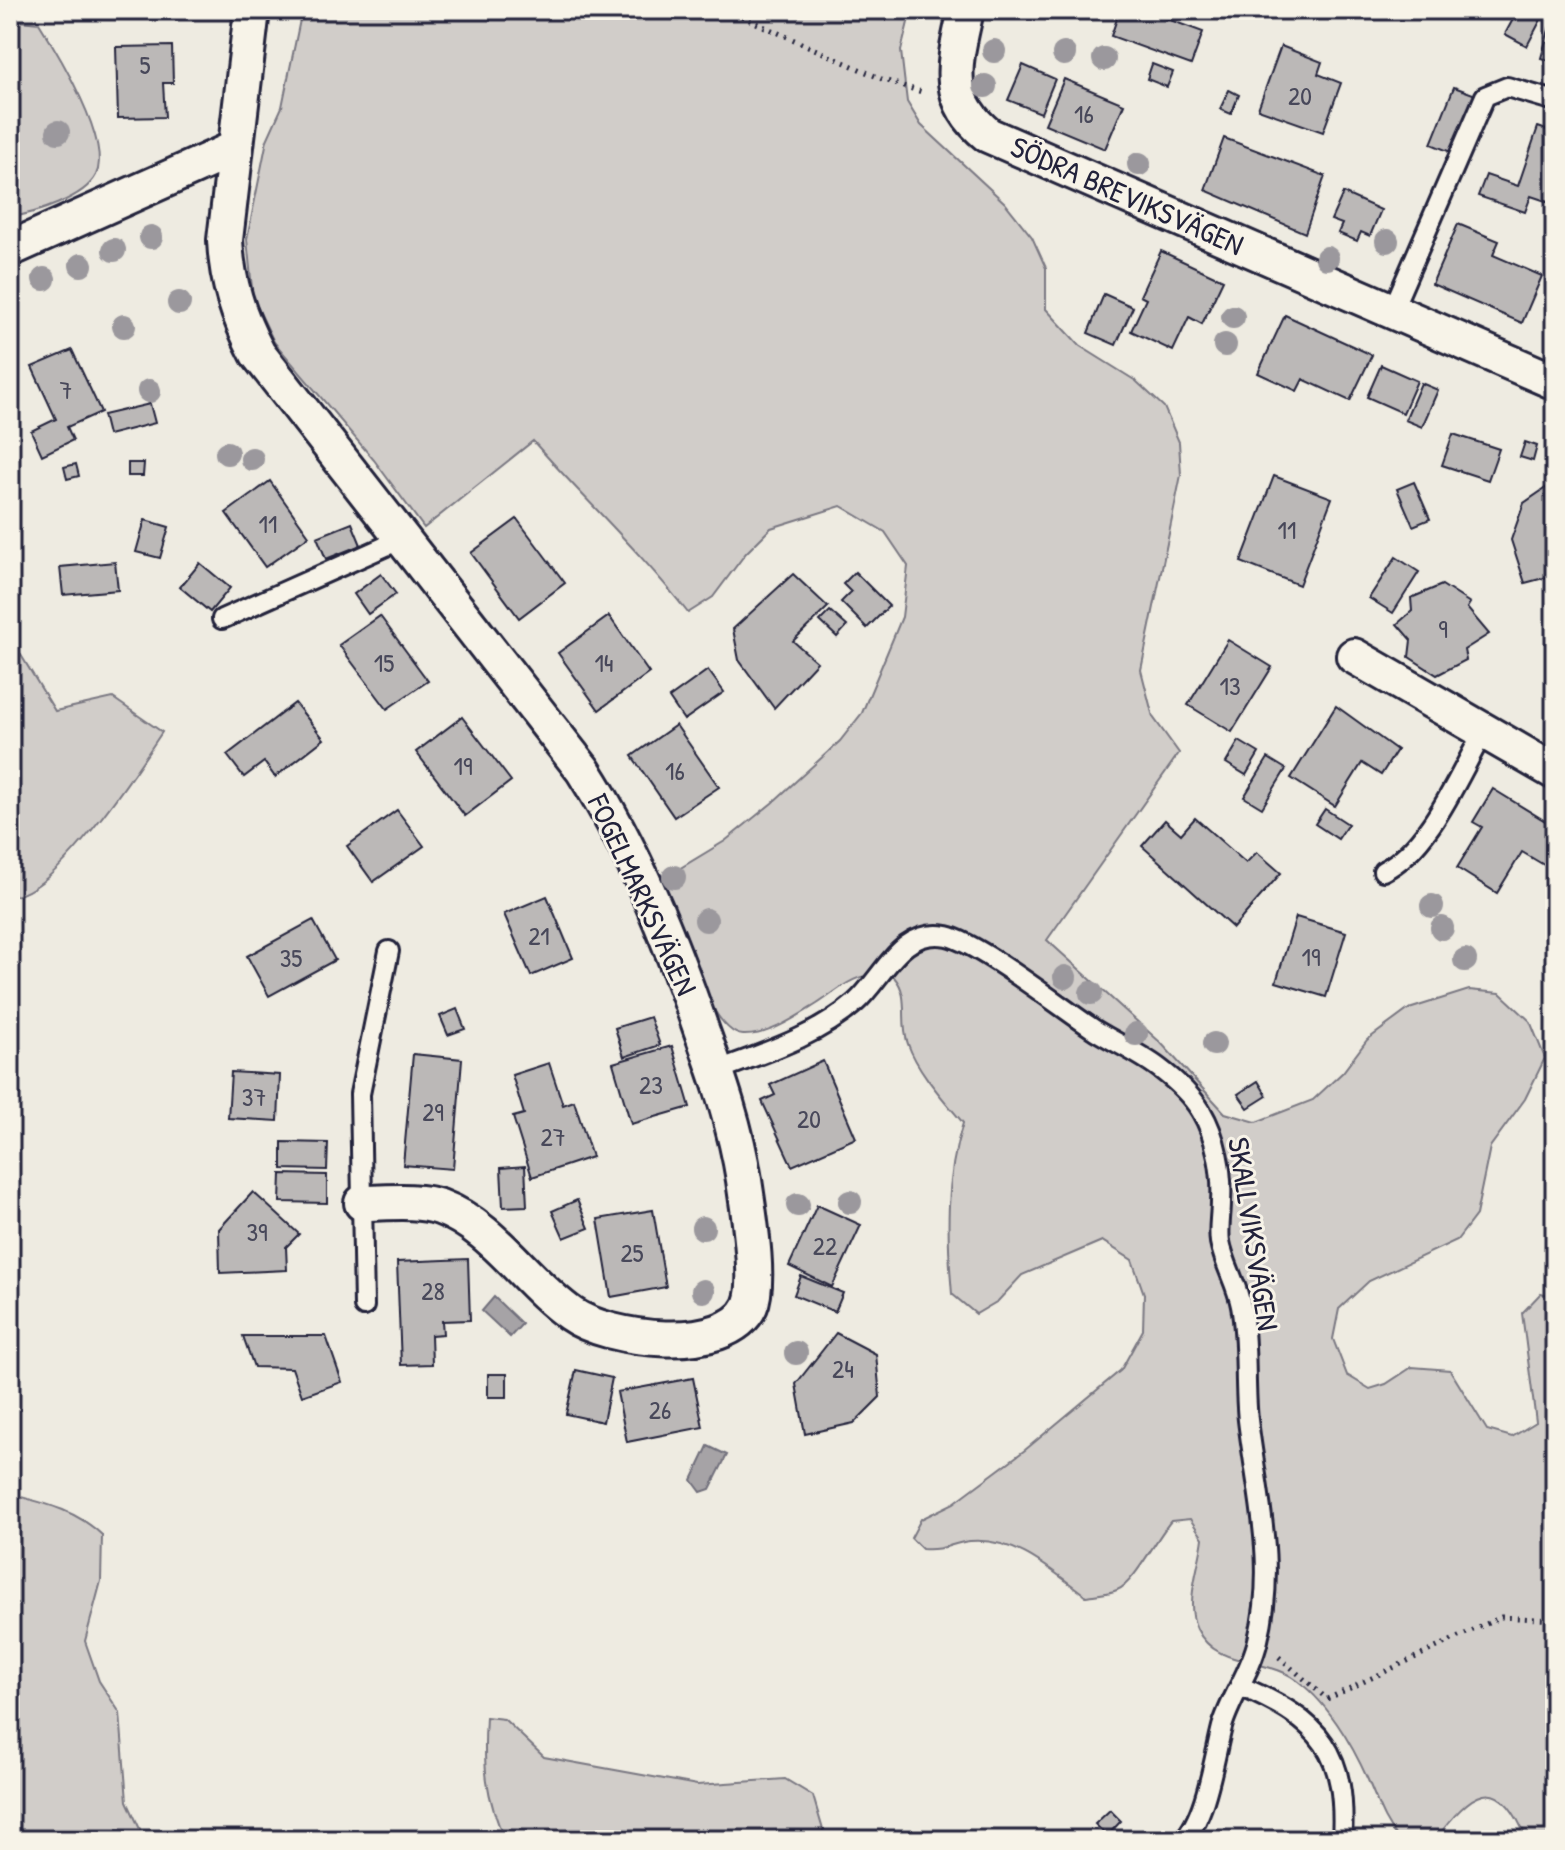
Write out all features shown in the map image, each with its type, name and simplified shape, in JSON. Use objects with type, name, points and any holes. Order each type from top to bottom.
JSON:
[{"type":"street","name":"FOGELMARKSVÄGEN","points":[[252,10],[225,240],[227,269],[243,325],[258,354],[583,770],[604,803],[657,914],[716,1071],[737,1137],[754,1289],[749,1307],[741,1319],[716,1332],[645,1338],[589,1325],[570,1314],[490,1238],[460,1217],[439,1207],[415,1202],[362,1203]]},
{"type":"street","points":[[960,104],[955,62],[966,10]]},
{"type":"street","name":"SÖDRA BREVIKSVÄGEN","points":[[960,104],[972,122],[988,135],[1555,382]]},
{"type":"street","points":[[10,249],[234,149]]},
{"type":"street","points":[[1354,656],[1555,772]]},
{"type":"lane","points":[[1392,311],[1485,96],[1507,87],[1555,101]]},
{"type":"lane","points":[[222,619],[404,538]]},
{"type":"lane","points":[[1383,871],[1403,861],[1418,844],[1484,731]]},
{"type":"lane","name":"SKALLVIKSVÄGEN","points":[[716,1071],[793,1041],[833,1019],[856,1002],[905,946],[917,939],[947,936],[981,953],[1178,1083],[1202,1113],[1218,1158],[1222,1198],[1219,1237],[1241,1306],[1243,1367],[1249,1424],[1261,1488],[1267,1570],[1258,1640],[1242,1687],[1225,1718],[1197,1821],[1183,1840]]},
{"type":"lane","points":[[364,1306],[360,1094],[389,951]]},
{"type":"lane","points":[[1242,1687],[1272,1700],[1316,1732],[1333,1755],[1341,1780],[1342,1840]]},
{"type":"path","points":[[727,10],[884,80],[960,104]]},
{"type":"path","points":[[1258,1640],[1327,1699],[1501,1617],[1555,1620]]},
{"type":"shaded area","points":[[302,10],[911,10],[901,51],[907,102],[921,125],[1005,203],[1032,237],[1046,268],[1046,309],[1080,346],[1136,381],[1164,407],[1179,442],[1181,475],[1141,670],[1153,717],[1179,753],[1047,940],[1161,1043],[1225,1113],[1256,1122],[1313,1100],[1343,1072],[1367,1040],[1409,1009],[1469,990],[1500,993],[1530,1021],[1545,1058],[1525,1099],[1490,1147],[1476,1215],[1457,1240],[1369,1281],[1339,1309],[1333,1339],[1347,1375],[1370,1389],[1386,1384],[1412,1367],[1450,1370],[1487,1430],[1512,1437],[1536,1422],[1522,1313],[1541,1293],[1555,1297],[1555,1840],[1527,1840],[1505,1803],[1495,1796],[1484,1795],[1460,1810],[1435,1840],[1399,1840],[1385,1819],[1346,1737],[1316,1697],[1280,1671],[1215,1650],[1197,1629],[1192,1596],[1203,1538],[1190,1519],[1171,1521],[1123,1586],[1110,1592],[1086,1596],[1032,1558],[1003,1544],[970,1541],[922,1549],[911,1538],[921,1519],[954,1503],[1025,1450],[1121,1370],[1143,1330],[1144,1294],[1132,1260],[1102,1241],[1022,1275],[998,1301],[976,1314],[952,1294],[950,1273],[950,1186],[963,1123],[912,1054],[904,1027],[902,992],[894,977],[869,976],[852,980],[782,1025],[743,1035],[730,1029],[706,995],[685,946],[665,886],[669,875],[725,841],[772,803],[840,741],[862,713],[902,617],[908,566],[885,532],[841,506],[771,528],[746,553],[713,597],[688,613],[533,441],[424,528],[374,460],[274,342],[253,298],[247,239],[267,140],[282,107]]},
{"type":"shaded area","points":[[10,20],[39,23],[81,98],[97,142],[99,160],[96,175],[81,191],[45,208],[10,217]]},
{"type":"shaded area","points":[[12,573],[10,637],[10,575]]},
{"type":"shaded area","points":[[10,637],[55,711],[113,698],[162,732],[115,800],[71,854],[28,891],[10,896]]},
{"type":"shaded area","points":[[494,1297],[522,1324],[510,1337],[482,1311]]},
{"type":"shaded area","points":[[708,1446],[727,1455],[710,1489],[701,1492],[692,1480]]},
{"type":"shaded area","points":[[10,1494],[70,1513],[102,1535],[101,1581],[85,1641],[99,1681],[120,1713],[127,1801],[145,1840],[10,1840]]},
{"type":"shaded area","points":[[486,1717],[504,1719],[544,1757],[697,1785],[785,1779],[813,1796],[826,1840],[505,1840],[493,1809],[487,1780]]},
{"type":"building","points":[[1120,10],[1143,10],[1203,32],[1191,65],[1111,36]]},
{"type":"building","points":[[1518,10],[1546,10],[1527,46],[1505,34]]},
{"type":"building","points":[[1555,12],[1555,62],[1541,58]]},
{"type":"building","points":[[172,46],[173,83],[163,83],[165,117],[118,118],[116,47]]},
{"type":"building","points":[[1281,46],[1322,62],[1318,74],[1341,83],[1323,132],[1258,109]]},
{"type":"building","points":[[1152,64],[1173,72],[1167,87],[1147,79]]},
{"type":"building","points":[[1023,65],[1055,79],[1041,113],[1008,100]]},
{"type":"building","points":[[1064,79],[1124,104],[1105,149],[1045,124]]},
{"type":"building","points":[[1454,87],[1476,95],[1453,153],[1431,144]]},
{"type":"building","points":[[1229,90],[1239,95],[1231,114],[1220,109]]},
{"type":"building","points":[[1538,127],[1555,133],[1555,204],[1531,196],[1525,212],[1478,196],[1486,175],[1518,186]]},
{"type":"building","points":[[1224,138],[1325,176],[1305,233],[1205,190]]},
{"type":"building","points":[[1343,193],[1381,210],[1370,236],[1361,232],[1357,241],[1338,233],[1342,224],[1331,220]]},
{"type":"building","points":[[1458,224],[1499,241],[1493,255],[1542,276],[1522,323],[1432,284]]},
{"type":"building","points":[[1161,251],[1223,280],[1202,324],[1189,317],[1173,351],[1131,331],[1146,299],[1140,296]]},
{"type":"building","points":[[1104,294],[1133,307],[1116,345],[1088,333]]},
{"type":"building","points":[[1285,315],[1372,355],[1350,401],[1303,379],[1297,391],[1258,373]]},
{"type":"building","points":[[72,350],[101,412],[67,427],[73,440],[42,455],[31,431],[56,419],[32,367]]},
{"type":"building","points":[[1381,365],[1417,381],[1403,413],[1367,397]]},
{"type":"building","points":[[1421,383],[1438,390],[1422,427],[1405,420]]},
{"type":"building","points":[[150,404],[155,423],[108,435],[103,415]]},
{"type":"building","points":[[1453,434],[1499,449],[1488,480],[1442,465]]},
{"type":"building","points":[[1525,442],[1537,446],[1533,461],[1520,457]]},
{"type":"building","points":[[128,463],[144,463],[143,476],[128,476]]},
{"type":"building","points":[[76,464],[79,476],[67,479],[64,467]]},
{"type":"building","points":[[1274,476],[1332,498],[1299,585],[1241,562]]},
{"type":"building","points":[[270,481],[309,536],[265,567],[226,513]]},
{"type":"building","points":[[1414,482],[1430,519],[1413,526],[1397,489]]},
{"type":"building","points":[[1550,485],[1555,486],[1555,575],[1525,583],[1511,540],[1524,503]]},
{"type":"building","points":[[517,519],[565,583],[519,618],[471,553]]},
{"type":"building","points":[[145,520],[169,527],[160,558],[136,552]]},
{"type":"building","points":[[352,523],[361,545],[326,559],[317,537]]},
{"type":"building","points":[[1396,557],[1419,572],[1393,613],[1369,598]]},
{"type":"building","points":[[115,562],[118,590],[63,595],[60,567]]},
{"type":"building","points":[[200,563],[230,588],[210,612],[180,587]]},
{"type":"building","points":[[855,572],[889,606],[867,628],[841,602],[851,592],[843,584]]},
{"type":"building","points":[[381,574],[396,594],[368,614],[354,594]]},
{"type":"building","points":[[793,574],[828,607],[793,641],[817,662],[774,708],[739,660],[733,629]]},
{"type":"building","points":[[1442,585],[1470,603],[1467,608],[1489,634],[1464,650],[1466,660],[1437,675],[1409,657],[1411,640],[1397,624],[1412,611],[1411,598]]},
{"type":"building","points":[[830,611],[847,626],[837,637],[820,621]]},
{"type":"building","points":[[380,616],[428,681],[387,709],[339,645]]},
{"type":"building","points":[[609,616],[649,673],[599,710],[558,653]]},
{"type":"building","points":[[1228,640],[1272,667],[1232,732],[1188,705]]},
{"type":"building","points":[[708,670],[724,692],[684,720],[669,698]]},
{"type":"building","points":[[295,703],[324,739],[275,777],[264,762],[244,777],[227,755]]},
{"type":"building","points":[[1336,706],[1397,750],[1381,775],[1362,763],[1335,806],[1291,778]]},
{"type":"building","points":[[462,717],[511,781],[465,816],[416,752]]},
{"type":"building","points":[[676,725],[719,787],[674,817],[632,756]]},
{"type":"building","points":[[1239,741],[1259,753],[1246,775],[1226,763]]},
{"type":"building","points":[[1268,758],[1286,769],[1262,808],[1244,797]]},
{"type":"building","points":[[1493,789],[1555,827],[1555,858],[1549,868],[1522,852],[1497,893],[1457,868],[1482,827],[1473,822]]},
{"type":"building","points":[[1325,809],[1348,824],[1338,839],[1315,824]]},
{"type":"building","points":[[397,810],[424,846],[373,882],[347,846]]},
{"type":"building","points":[[1195,818],[1246,863],[1257,852],[1281,873],[1233,928],[1142,846],[1165,820],[1181,834]]},
{"type":"building","points":[[547,896],[573,958],[531,976],[504,914]]},
{"type":"building","points":[[1296,917],[1346,932],[1326,997],[1276,982]]},
{"type":"building","points":[[313,920],[335,960],[269,996],[247,956]]},
{"type":"building","points":[[457,1009],[465,1029],[448,1035],[440,1016]]},
{"type":"building","points":[[650,1017],[660,1045],[624,1057],[615,1028]]},
{"type":"building","points":[[672,1046],[690,1107],[631,1124],[613,1063]]},
{"type":"building","points":[[413,1054],[462,1059],[453,1169],[403,1165]]},
{"type":"building","points":[[823,1061],[856,1138],[792,1166],[762,1101],[775,1095],[770,1085]]},
{"type":"building","points":[[549,1063],[563,1105],[574,1101],[592,1157],[532,1177],[513,1117],[524,1114],[512,1075]]},
{"type":"building","points":[[231,1072],[280,1075],[278,1121],[228,1118]]},
{"type":"building","points":[[1258,1081],[1267,1096],[1248,1108],[1238,1094]]},
{"type":"building","points":[[282,1142],[328,1143],[327,1170],[282,1169]]},
{"type":"building","points":[[525,1166],[527,1206],[503,1207],[501,1168]]},
{"type":"building","points":[[281,1174],[327,1175],[327,1203],[280,1202]]},
{"type":"building","points":[[253,1192],[299,1234],[286,1247],[287,1270],[220,1273],[219,1229]]},
{"type":"building","points":[[577,1200],[589,1228],[564,1238],[552,1211]]},
{"type":"building","points":[[817,1205],[861,1225],[832,1287],[789,1266]]},
{"type":"building","points":[[653,1210],[666,1287],[611,1297],[598,1219]]},
{"type":"building","points":[[468,1259],[470,1320],[442,1321],[443,1334],[431,1335],[432,1364],[401,1365],[397,1262]]},
{"type":"building","points":[[801,1276],[843,1293],[835,1312],[794,1295]]},
{"type":"building","points":[[836,1333],[876,1354],[880,1397],[854,1423],[805,1434],[796,1384]]},
{"type":"building","points":[[243,1336],[326,1336],[342,1382],[302,1396],[292,1368],[254,1367]]},
{"type":"building","points":[[576,1370],[612,1378],[603,1422],[566,1414]]},
{"type":"building","points":[[488,1374],[507,1374],[507,1397],[488,1397]]},
{"type":"building","points":[[693,1378],[703,1427],[627,1442],[617,1392]]},
{"type":"building","points":[[1110,1810],[1121,1821],[1107,1836],[1095,1824]]}]
